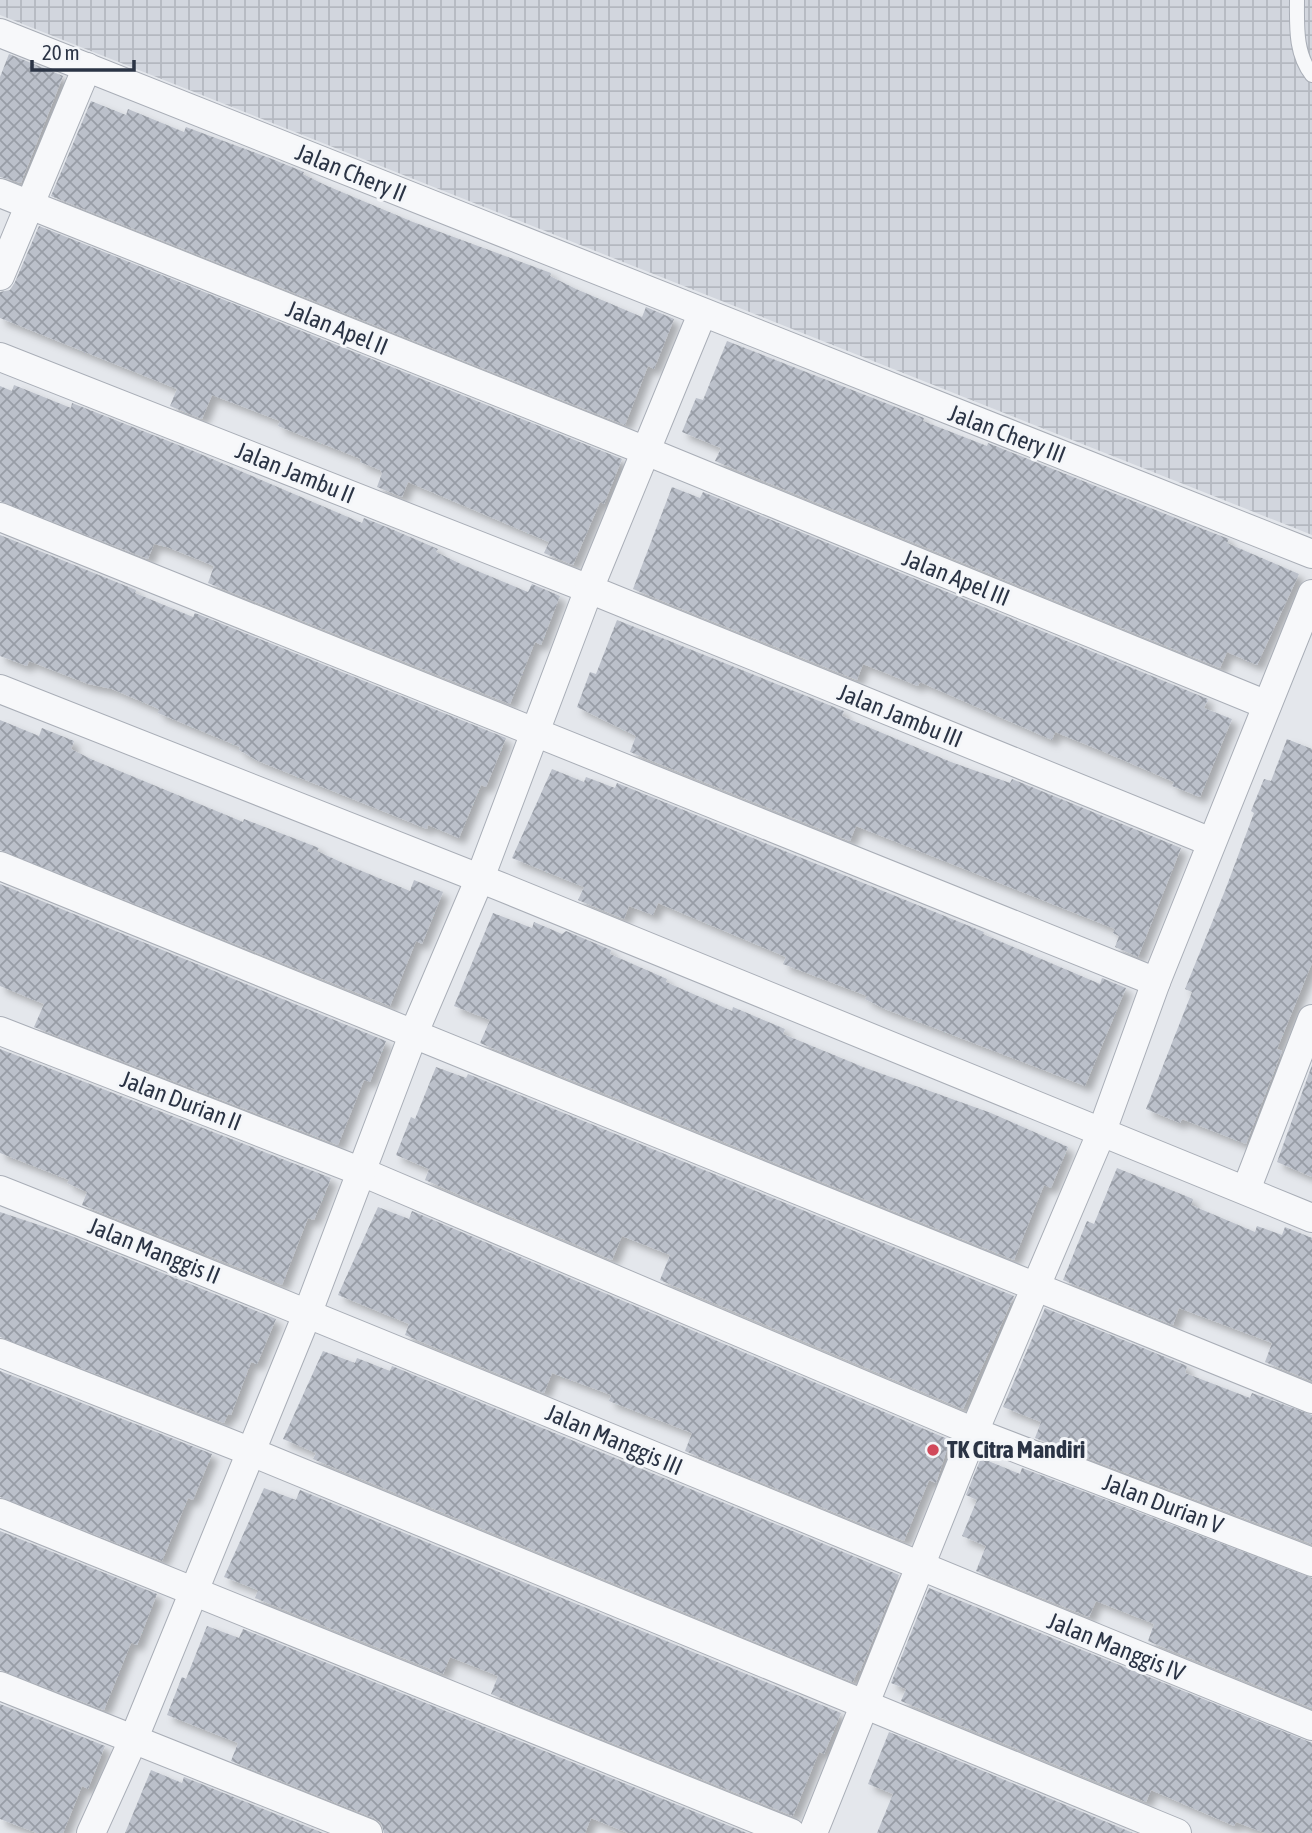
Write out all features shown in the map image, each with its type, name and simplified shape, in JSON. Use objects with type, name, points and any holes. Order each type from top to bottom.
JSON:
[{"type":"street","name":"Jalan Chery II","points":[[0,33],[702,314]]},
{"type":"street","points":[[0,276],[87,67]]},
{"type":"street","name":"Jalan Apel II","points":[[0,193],[646,451]]},
{"type":"street","points":[[91,1833],[134,1738],[308,1312],[414,1035],[536,735],[589,589],[702,314]]},
{"type":"street","name":"Jalan Chery III","points":[[702,314],[1312,554]]},
{"type":"street","name":"Jalan Jambu II","points":[[0,357],[589,589]]},
{"type":"street","name":"Jalan Apel III","points":[[646,451],[1267,705]]},
{"type":"street","points":[[0,517],[536,735],[1156,982]]},
{"type":"street","name":"Jalan Jambu III","points":[[589,589],[1211,842]]},
{"type":"street","points":[[813,1833],[974,1432],[1102,1131],[1156,982],[1312,594]]},
{"type":"street","points":[[0,689],[480,878],[1312,1218]]},
{"type":"street","points":[[0,866],[1312,1399]]},
{"type":"street","points":[[1246,1190],[1312,1018]]},
{"type":"street","name":"Jalan Durian II","points":[[0,1031],[362,1172],[974,1432]]},
{"type":"street","name":"Jalan Manggis II","points":[[0,1190],[308,1312]]},
{"type":"street","name":"Jalan Manggis III","points":[[308,1312],[920,1568]]},
{"type":"street","points":[[0,1353],[249,1451],[1177,1833]]},
{"type":"street","name":"Jalan Durian V","points":[[974,1432],[1312,1562]]},
{"type":"street","points":[[0,1513],[791,1833]]},
{"type":"street","name":"Jalan Manggis IV","points":[[920,1568],[1312,1726]]},
{"type":"street","points":[[0,1686],[368,1833]]},
{"type":"lane","points":[[1297,0],[1296,35],[1304,65],[1312,75]]},
{"type":"shaded area","points":[[0,0],[1312,0],[1312,535],[0,15]]},
{"type":"building","points":[[9,54],[63,76],[21,183],[0,177],[0,77]]},
{"type":"building","points":[[91,101],[126,115],[128,109],[184,132],[186,127],[272,159],[304,172],[303,174],[325,185],[413,222],[551,273],[550,276],[576,289],[642,317],[646,307],[674,319],[654,369],[648,366],[625,425],[51,196]]},
{"type":"building","points":[[39,226],[622,459],[604,504],[600,502],[573,565],[544,553],[549,542],[408,482],[402,497],[377,487],[382,473],[380,470],[360,462],[361,459],[278,426],[280,421],[212,395],[202,419],[170,406],[177,389],[0,318],[0,292],[10,290],[15,282]]},
{"type":"building","points":[[727,341],[924,418],[923,421],[987,446],[988,443],[1229,539],[1227,543],[1299,574],[1257,665],[1227,652],[1220,668],[715,461],[721,448],[682,432],[696,398],[703,400]]},
{"type":"building","points":[[14,385],[71,408],[72,403],[191,450],[362,523],[364,518],[389,528],[438,549],[436,552],[463,565],[528,592],[532,584],[560,596],[541,645],[535,642],[510,704],[208,583],[214,566],[167,547],[154,544],[148,559],[0,501],[0,386],[12,391]]},
{"type":"building","points":[[672,487],[700,498],[703,492],[1208,699],[1204,708],[1232,719],[1200,797],[1172,786],[1174,782],[1102,751],[1055,732],[1052,740],[920,682],[918,686],[863,664],[857,680],[633,589]]},
{"type":"building","points":[[0,535],[136,590],[135,593],[193,617],[195,613],[506,738],[486,787],[481,785],[459,838],[428,825],[427,829],[258,761],[239,750],[240,747],[158,713],[159,709],[112,689],[88,684],[29,661],[27,666],[0,656]]},
{"type":"building","points":[[617,620],[844,711],[842,716],[951,762],[1010,783],[1012,779],[1181,848],[1138,957],[1115,947],[1119,936],[1113,933],[1115,929],[856,826],[850,841],[630,752],[636,736],[577,707],[590,672],[596,674]]},
{"type":"building","points":[[0,720],[39,736],[42,728],[74,741],[71,749],[93,760],[243,822],[244,819],[319,848],[317,851],[410,891],[414,880],[443,892],[422,944],[416,941],[390,1006],[0,850]]},
{"type":"building","points":[[1287,739],[1312,749],[1312,963],[1277,1049],[1282,1051],[1246,1144],[1182,1119],[1180,1123],[1146,1109],[1192,992],[1185,989],[1254,813],[1251,811],[1264,779],[1271,781]]},
{"type":"building","points":[[552,769],[584,782],[586,777],[615,788],[617,783],[984,932],[983,934],[1100,984],[1102,978],[1126,988],[1085,1086],[885,1009],[865,999],[867,996],[783,964],[786,957],[658,903],[653,915],[629,906],[624,919],[578,900],[584,887],[512,858]]},
{"type":"building","points":[[0,884],[386,1041],[370,1082],[364,1080],[338,1145],[34,1027],[44,1004],[0,986]]},
{"type":"building","points":[[493,913],[532,928],[534,922],[562,934],[566,931],[611,950],[610,954],[667,979],[666,982],[732,1011],[733,1007],[785,1029],[783,1034],[863,1067],[991,1113],[1068,1147],[1051,1188],[1044,1185],[1014,1260],[480,1043],[490,1020],[454,1006]]},
{"type":"building","points":[[0,1049],[331,1178],[314,1220],[308,1218],[282,1285],[82,1205],[87,1192],[67,1183],[69,1180],[0,1153]]},
{"type":"building","points":[[1312,1065],[1312,1177],[1277,1162]]},
{"type":"building","points":[[436,1067],[466,1078],[468,1074],[1014,1296],[963,1409],[660,1280],[670,1255],[622,1236],[612,1260],[425,1180],[429,1169],[396,1155],[411,1117],[415,1119]]},
{"type":"building","points":[[1117,1168],[1193,1199],[1191,1205],[1255,1232],[1257,1226],[1282,1235],[1285,1227],[1312,1238],[1312,1381],[1265,1362],[1272,1343],[1179,1308],[1173,1325],[1063,1280],[1087,1221],[1094,1224]]},
{"type":"building","points":[[378,1207],[409,1219],[412,1211],[950,1440],[936,1483],[929,1480],[904,1541],[685,1451],[692,1433],[609,1401],[611,1395],[552,1373],[544,1393],[405,1335],[409,1324],[338,1295]]},
{"type":"building","points":[[0,1212],[69,1235],[276,1319],[257,1364],[251,1362],[231,1415],[228,1414],[224,1423],[0,1337]]},
{"type":"building","points":[[1045,1308],[1187,1366],[1185,1373],[1250,1398],[1252,1393],[1312,1415],[1312,1544],[1035,1438],[1041,1422],[1003,1407]]},
{"type":"building","points":[[323,1351],[355,1363],[357,1358],[390,1371],[392,1366],[899,1575],[860,1671],[858,1670],[853,1682],[313,1459],[316,1453],[283,1439]]},
{"type":"building","points":[[0,1371],[212,1454],[193,1500],[188,1498],[162,1561],[0,1497]]},
{"type":"building","points":[[981,1458],[1020,1474],[1022,1468],[1312,1578],[1312,1708],[1148,1641],[1154,1624],[1096,1601],[1089,1617],[976,1571],[986,1546],[962,1536],[977,1500],[966,1495]]},
{"type":"building","points":[[264,1488],[296,1500],[300,1490],[841,1713],[824,1754],[819,1752],[793,1816],[491,1694],[498,1676],[450,1657],[443,1674],[255,1598],[258,1590],[224,1577]]},
{"type":"building","points":[[0,1531],[157,1594],[137,1645],[131,1643],[104,1710],[0,1670]]},
{"type":"building","points":[[929,1588],[1312,1743],[1312,1833],[1265,1833],[1236,1822],[1234,1826],[1151,1790],[1146,1802],[901,1701],[906,1689],[891,1683]]},
{"type":"building","points":[[207,1626],[239,1638],[243,1629],[747,1833],[628,1833],[591,1818],[585,1833],[384,1833],[381,1823],[374,1818],[231,1761],[238,1743],[167,1715],[182,1677],[186,1679]]},
{"type":"building","points":[[0,1704],[105,1746],[88,1789],[82,1786],[63,1833],[37,1833],[0,1819]]},
{"type":"building","points":[[889,1732],[1133,1833],[877,1833],[893,1794],[868,1784]]},
{"type":"building","points":[[151,1770],[182,1783],[184,1777],[323,1833],[125,1833]]},
{"type":"place","name":"TK Citra Mandiri","points":[[933,1450]]}]
